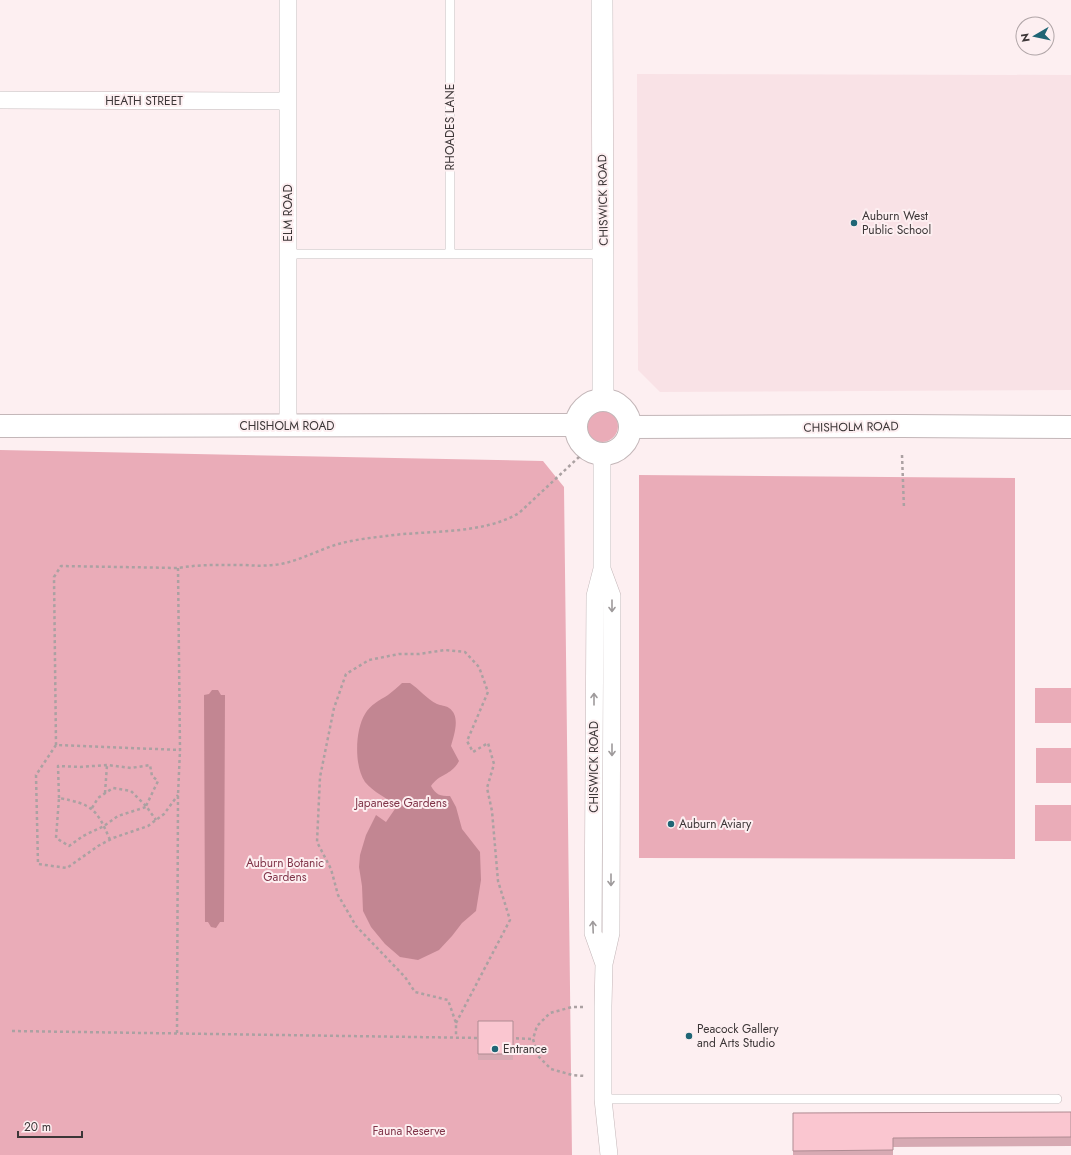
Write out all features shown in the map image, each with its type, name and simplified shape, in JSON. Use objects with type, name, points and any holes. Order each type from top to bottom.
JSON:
[{"type":"main road","points":[[594,400],[611,400],[625,411],[629,419],[629,436],[625,443],[611,453],[593,451],[579,441],[576,434],[575,425],[577,417],[587,404],[594,400]]},
{"type":"main road","name":"CHISHOLM ROAD","points":[[0,426],[575,425]]},
{"type":"main road","name":"CHISHOLM ROAD","points":[[630,428],[902,426],[1071,427]]},
{"type":"street","name":"ELM ROAD","points":[[288,0],[288,426]]},
{"type":"street","name":"CHISWICK ROAD","points":[[602,0],[603,399]]},
{"type":"street","name":"HEATH STREET","points":[[0,100],[288,101]]},
{"type":"street","name":"CHISWICK ROAD","points":[[593,451],[602,569],[595,596],[593,933],[604,964],[603,1099],[609,1155]]},
{"type":"lane","name":"RHOADES LANE","points":[[450,0],[450,254]]},
{"type":"lane","points":[[288,254],[603,254]]},
{"type":"lane","points":[[603,1099],[1057,1099]]},
{"type":"path","points":[[178,795],[164,814],[148,826],[98,846],[67,868],[38,864],[36,775],[56,746],[54,577],[61,566],[178,568],[196,565],[260,566],[280,564],[336,545],[359,540],[404,534],[457,530],[508,520],[519,513],[579,457],[593,451]]},
{"type":"path","points":[[902,455],[904,509]]},
{"type":"path","points":[[177,1033],[178,795],[180,750],[178,568]]},
{"type":"path","points":[[456,1024],[510,920],[498,881],[492,811],[487,788],[494,764],[488,743],[473,752],[466,741],[488,692],[479,667],[465,652],[444,650],[419,654],[399,654],[369,660],[346,674],[334,708],[320,777],[317,842],[331,869],[338,894],[356,926],[405,977],[415,992],[448,1000],[456,1024],[456,1038]]},
{"type":"path","points":[[56,746],[180,750]]},
{"type":"path","points":[[105,793],[107,765]]},
{"type":"path","points":[[107,765],[131,768],[150,765],[152,776],[158,781],[146,807],[118,816],[104,826],[83,836],[69,846],[56,838],[59,798],[58,766],[80,767],[107,765]]},
{"type":"path","points":[[92,808],[98,798],[113,788],[131,790],[156,820]]},
{"type":"path","points":[[59,798],[79,802],[92,808],[104,826],[110,840]]},
{"type":"path","points":[[603,1006],[572,1007],[550,1013],[537,1026],[534,1039],[538,1056],[550,1069],[572,1076],[603,1077]]},
{"type":"path","points":[[12,1030],[485,1038]]},
{"type":"path","points":[[506,1038],[534,1039]]},
{"type":"shaded area","name":"Auburn West Public School","points":[[637,74],[1071,75],[1071,390],[660,392],[638,370]]},
{"type":"shaded area","points":[[402,683],[410,683],[433,702],[438,705],[446,706],[453,711],[456,726],[451,746],[459,761],[453,769],[434,782],[431,786],[439,794],[450,796],[456,807],[462,829],[480,852],[481,880],[476,911],[462,923],[439,950],[418,960],[400,957],[385,944],[371,927],[363,911],[362,886],[359,867],[360,855],[366,835],[376,815],[386,822],[397,806],[372,789],[361,775],[357,748],[359,729],[365,714],[370,708]]},
{"type":"shaded area","points":[[212,690],[218,690],[221,695],[225,695],[224,922],[220,922],[216,928],[211,927],[208,922],[205,922],[204,695],[209,694]]},
{"type":"green space","points":[[599,410],[605,410],[615,417],[618,426],[617,432],[611,439],[605,442],[599,442],[589,435],[586,429],[586,423],[593,413]]},
{"type":"green space","name":"Auburn Botanic Gardens","points":[[0,450],[543,461],[564,487],[572,1155],[0,1155]]},
{"type":"green space","points":[[639,475],[1015,478],[1015,859],[639,858]]},
{"type":"green space","points":[[1035,688],[1071,688],[1071,723],[1035,723]]},
{"type":"green space","points":[[1036,748],[1071,748],[1071,783],[1036,783]]},
{"type":"green space","points":[[1035,805],[1071,805],[1071,841],[1035,841]]},
{"type":"building","name":"Entrance","points":[[478,1021],[513,1021],[513,1054],[478,1054]]},
{"type":"building","points":[[1071,1112],[1071,1137],[893,1138],[893,1150],[793,1151],[793,1113]]},
{"type":"place","name":"Auburn West Public School","points":[[854,223]]},
{"type":"place","name":"Auburn Aviary","points":[[671,824]]},
{"type":"place","name":"Peacock Gallery and Arts Studio","points":[[689,1036]]},
{"type":"place","name":"Entrance","points":[[495,1049]]},
{"type":"park label","name":"Japanese Gardens","points":[[401,803]]},
{"type":"park label","name":"Fauna Reserve","points":[[409,1131]]}]
